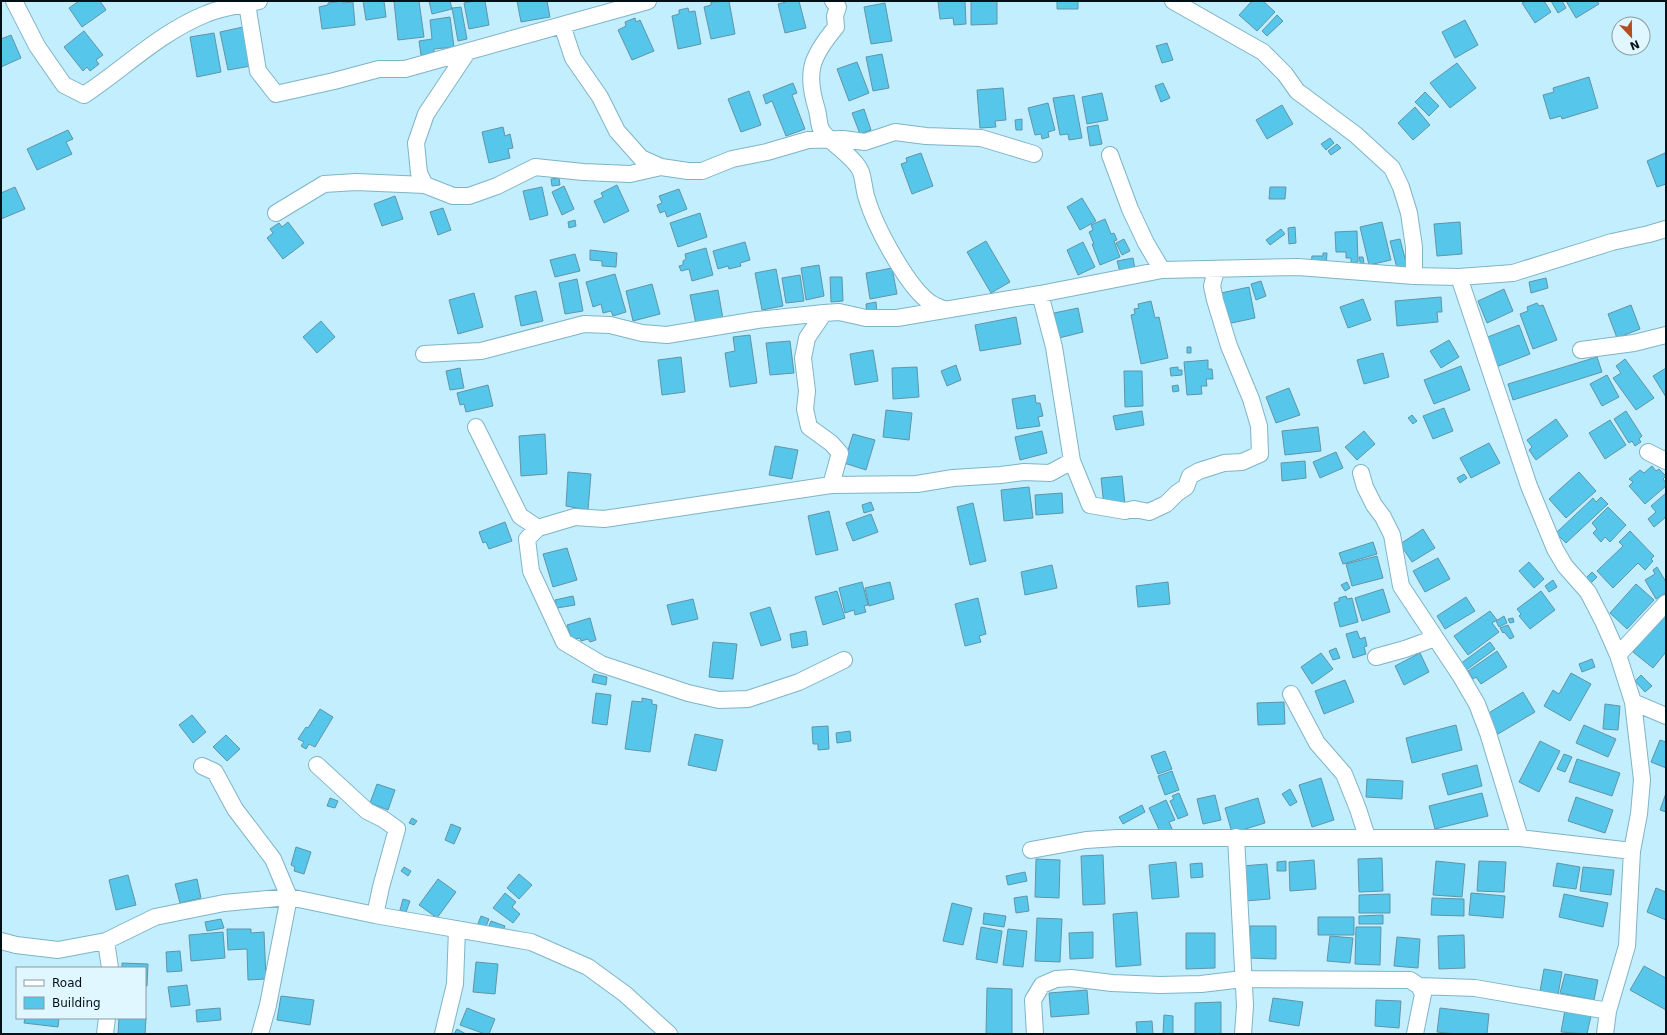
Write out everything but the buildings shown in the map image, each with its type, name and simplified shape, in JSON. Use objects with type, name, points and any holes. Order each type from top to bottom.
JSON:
[{"type":"street","points":[[14,1],[37,46],[64,85],[84,95],[161,37],[206,14],[253,2],[258,71],[276,94],[334,82],[379,69],[405,69],[648,1]]},
{"type":"street","points":[[832,1],[838,7],[835,16],[836,27],[821,46],[813,62],[810,78],[821,129],[830,140],[846,154],[861,172],[867,198],[878,230],[915,287],[931,303],[946,310]]},
{"type":"street","points":[[1173,1],[1263,52],[1285,74],[1296,91],[1356,136],[1392,168],[1401,187],[1409,213],[1414,247],[1414,276]]},
{"type":"street","points":[[562,25],[573,58],[600,97],[617,131],[641,158],[661,167],[688,171],[702,171],[732,159],[767,152],[808,140],[843,139],[865,142],[894,132],[926,136],[981,138],[1034,154]]},
{"type":"street","points":[[425,185],[419,173],[416,143],[426,114],[468,51]]},
{"type":"street","points":[[1110,155],[1130,209],[1146,243],[1162,270]]},
{"type":"street","points":[[276,213],[324,184],[356,182],[425,185],[453,196],[469,196],[498,186],[535,167],[583,172],[630,174],[661,167]]},
{"type":"street","points":[[424,354],[481,351],[584,324],[610,325],[642,333],[667,336],[757,320],[824,313],[839,312],[866,318],[897,318],[1040,294],[1162,270],[1298,268],[1414,276],[1459,277],[1513,273],[1612,242],[1666,229]]},
{"type":"street","points":[[1040,294],[1054,347],[1072,461],[1090,505],[1125,511],[1134,509],[1149,512],[1166,504],[1177,492],[1186,487],[1190,476],[1200,470],[1224,463],[1242,462],[1260,454],[1259,426],[1251,399],[1229,346],[1215,300],[1212,286],[1216,270]]},
{"type":"street","points":[[1459,277],[1529,486],[1555,549],[1565,566],[1588,592],[1603,621],[1618,656],[1633,702],[1642,780],[1639,814],[1632,851],[1627,946],[1608,1011],[1605,1034]]},
{"type":"street","points":[[824,313],[807,338],[803,358],[807,391],[806,409],[809,426],[831,443],[840,453],[831,485]]},
{"type":"street","points":[[1581,350],[1634,344],[1666,335]]},
{"type":"street","points":[[476,427],[520,516],[538,528]]},
{"type":"street","points":[[1648,452],[1666,461]]},
{"type":"street","points":[[844,660],[799,682],[748,699],[719,700],[688,693],[601,664],[564,642],[547,609],[531,571],[527,538],[538,528],[575,516],[604,519],[831,485],[917,484],[953,478],[1024,472],[1050,473],[1072,461]]},
{"type":"street","points":[[1361,473],[1365,487],[1392,535],[1401,586],[1460,675],[1477,704],[1491,740],[1520,838]]},
{"type":"street","points":[[1618,656],[1666,603]]},
{"type":"street","points":[[1376,657],[1405,649],[1435,638]]},
{"type":"street","points":[[1291,694],[1317,743],[1344,774],[1367,837]]},
{"type":"street","points":[[1633,702],[1666,716]]},
{"type":"street","points":[[317,765],[368,812],[383,818],[397,829],[381,887],[376,915]]},
{"type":"street","points":[[202,766],[215,772],[235,809],[273,859],[289,897],[268,1005],[260,1034]]},
{"type":"street","points":[[1236,837],[1245,1006],[1243,1034]]},
{"type":"street","points":[[1031,850],[1086,840],[1117,838],[1367,837],[1520,838],[1632,851]]},
{"type":"street","points":[[1,941],[16,945],[58,950],[106,941],[155,917],[224,902],[289,897],[376,915],[531,942],[588,967],[625,994],[669,1034]]},
{"type":"street","points":[[443,1034],[455,984],[457,930]]},
{"type":"street","points":[[106,941],[110,967]]},
{"type":"street","points":[[1035,1034],[1033,1000],[1042,985],[1056,979],[1071,978],[1112,983],[1160,984],[1201,984],[1243,979],[1410,980],[1419,986],[1423,994],[1415,1034]]},
{"type":"street","points":[[1419,986],[1475,988],[1608,1011]]},
{"type":"street","points":[[105,1034],[107,1019]]}]
